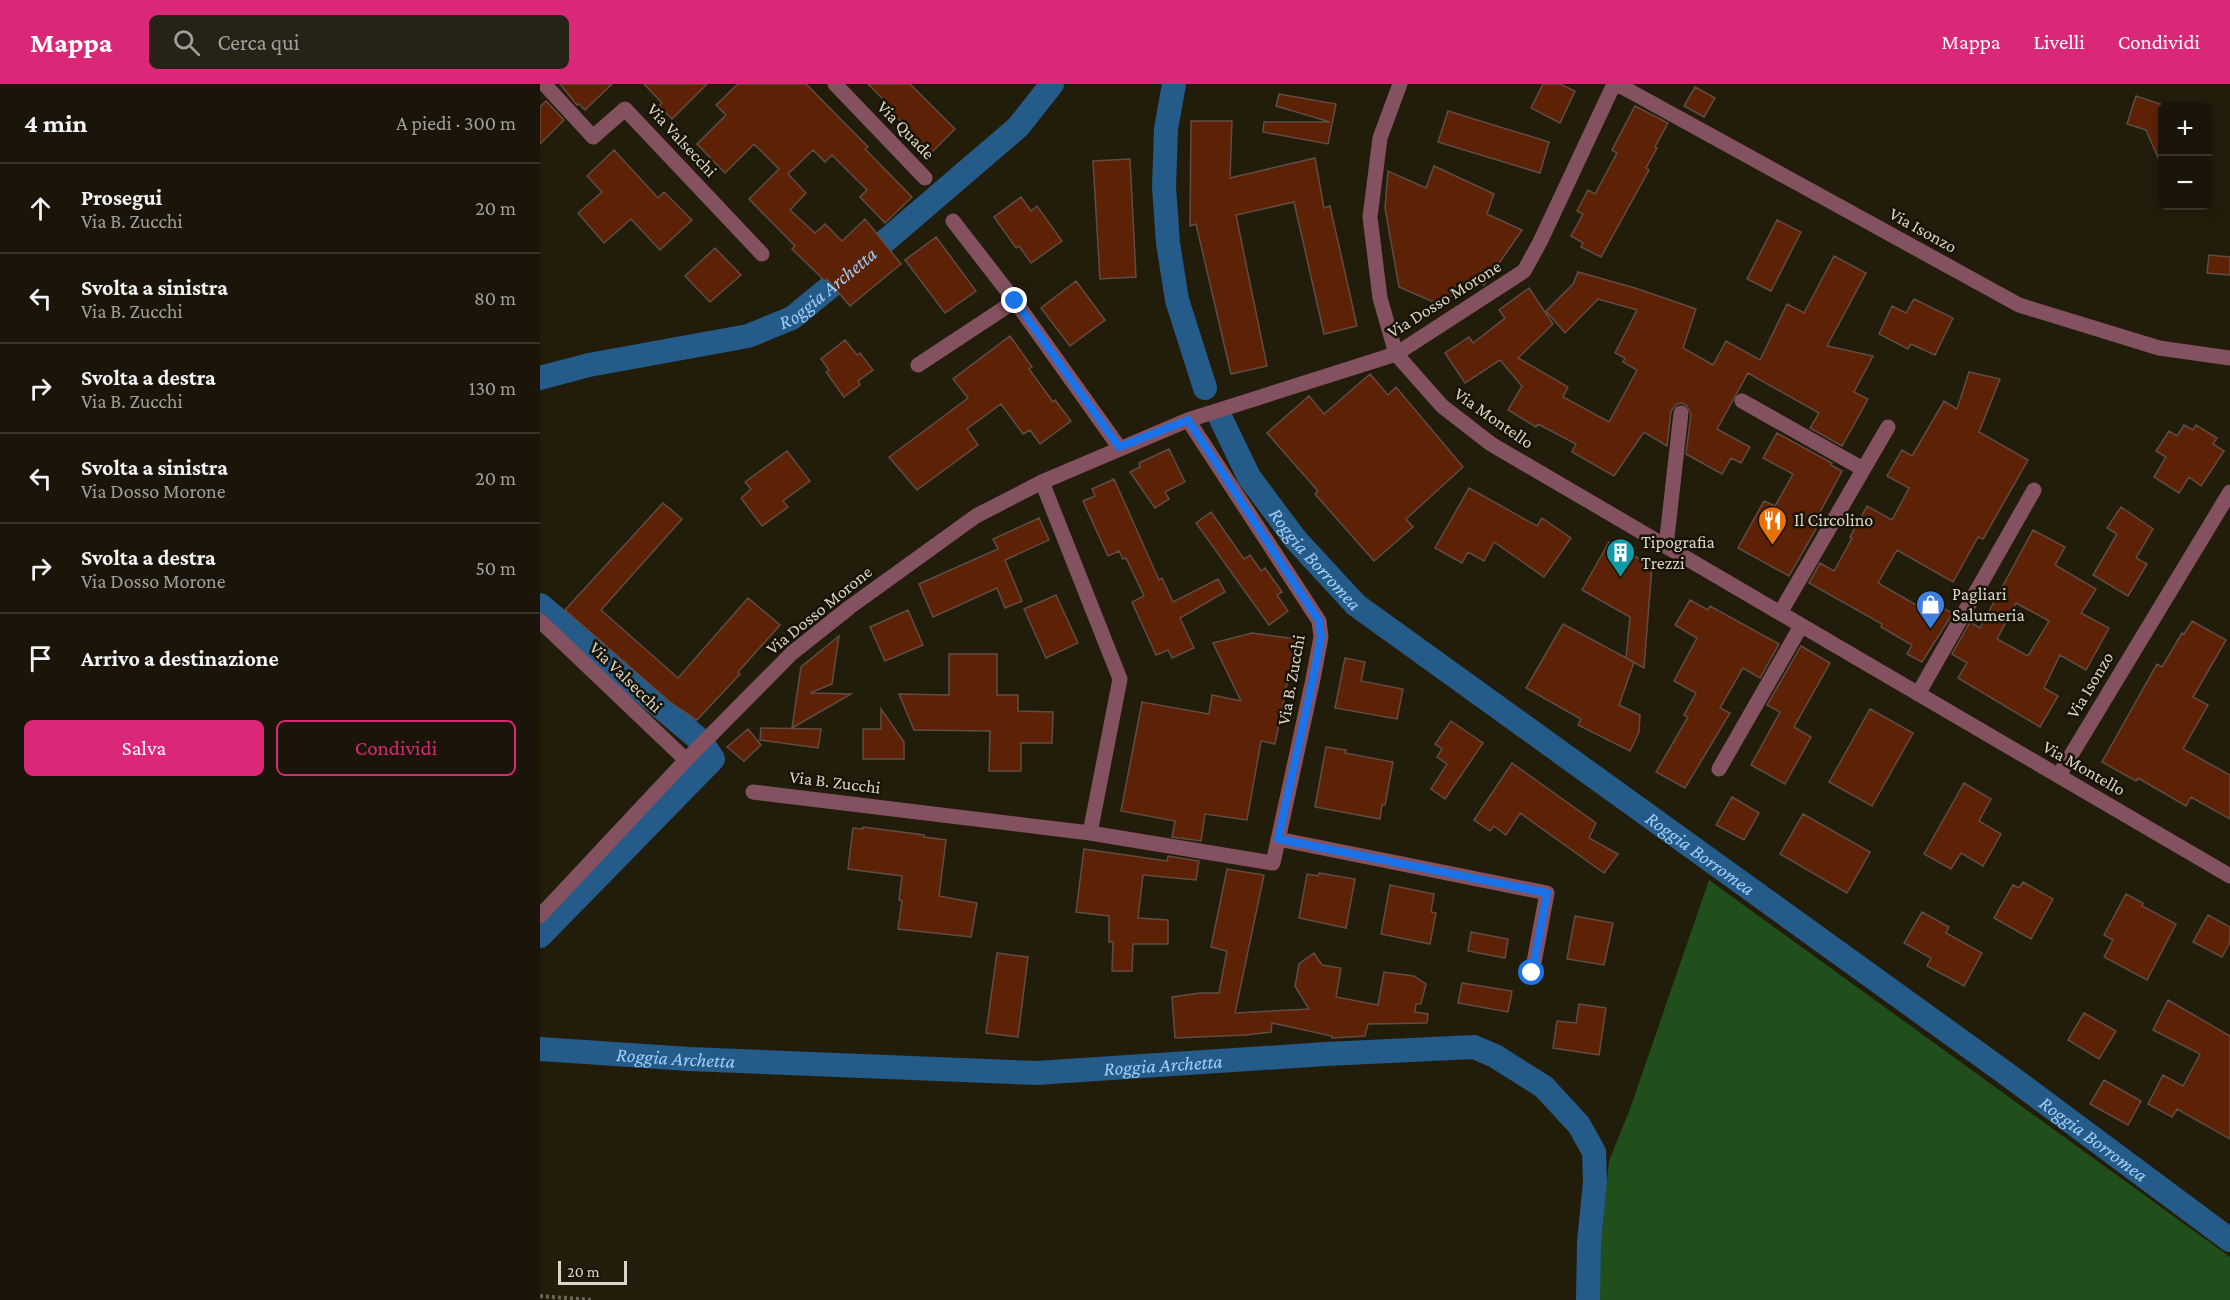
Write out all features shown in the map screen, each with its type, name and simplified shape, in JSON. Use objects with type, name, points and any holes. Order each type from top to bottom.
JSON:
[{"type":"street","name":"Via Quade","points":[[835,84],[925,178]]},
{"type":"street","name":"Via Montello","points":[[1400,84],[1380,138],[1370,217],[1380,298],[1396,354],[1442,406],[1491,444],[2230,876]]},
{"type":"street","name":"Via Dosso Morone","points":[[540,916],[708,737],[792,653],[850,607],[976,516],[1042,482],[1119,447],[1188,420],[1396,354],[1524,271],[1616,84]]},
{"type":"street","name":"Via Isonzo","points":[[1616,84],[2019,305],[2159,348],[2230,358]]},
{"type":"street","name":"Via Valsecchi","points":[[545,88],[593,137],[625,109],[762,254]]},
{"type":"street","points":[[953,221],[1015,301],[1119,447]]},
{"type":"street","points":[[918,365],[1015,301]]},
{"type":"street","points":[[1742,401],[1863,469]]},
{"type":"street","points":[[1666,546],[1681,413]]},
{"type":"street","name":"Via B. Zucchi","points":[[753,792],[1090,833],[1273,863],[1321,637],[1319,621],[1188,420]]},
{"type":"street","points":[[1779,613],[1888,427]]},
{"type":"street","points":[[1042,482],[1120,680],[1090,833]]},
{"type":"street","points":[[1918,694],[2034,490]]},
{"type":"street","name":"Via Isonzo","points":[[2059,776],[2224,510],[2230,492]]},
{"type":"street","name":"Via Valsecchi","points":[[540,621],[686,760]]},
{"type":"street","points":[[1719,770],[1802,626]]},
{"type":"street","points":[[1278,839],[1547,893],[1532,973]]},
{"type":"path","points":[[540,1296],[592,1300]]},
{"type":"green space","points":[[1709,880],[2230,1257],[2230,1300],[1595,1300],[1609,1161],[1630,1109]]},
{"type":"building","points":[[560,84],[612,84],[585,110],[579,104],[577,105]]},
{"type":"building","points":[[644,84],[707,84],[672,119],[659,106],[662,103]]},
{"type":"building","points":[[738,84],[806,84],[868,147],[865,149],[912,197],[885,223],[860,197],[867,190],[832,155],[825,162],[813,150],[788,174],[806,193],[790,210],[815,233],[825,224],[842,241],[865,219],[901,264],[850,306],[827,279],[825,281],[792,249],[795,246],[749,199],[779,169],[754,144],[725,173],[697,144],[726,115],[716,105]]},
{"type":"building","points":[[868,84],[910,84],[955,129],[931,153],[890,111],[892,108]]},
{"type":"building","points":[[1543,84],[1560,84],[1575,91],[1560,123],[1531,108]]},
{"type":"building","points":[[1695,87],[1715,98],[1704,117],[1684,106]]},
{"type":"building","points":[[1279,94],[1336,104],[1328,144],[1263,132],[1264,122],[1330,122],[1276,106]]},
{"type":"building","points":[[2136,96],[2158,103],[2158,158],[2146,130],[2127,124]]},
{"type":"building","points":[[546,101],[564,120],[540,144],[540,107]]},
{"type":"building","points":[[1635,106],[1668,123],[1646,168],[1649,170],[1601,257],[1581,247],[1583,243],[1571,236],[1583,214],[1577,211],[1588,190],[1595,194],[1617,153],[1612,150]]},
{"type":"building","points":[[1448,111],[1549,142],[1540,173],[1438,142]]},
{"type":"building","points":[[1191,121],[1232,121],[1230,178],[1315,158],[1324,208],[1330,206],[1357,326],[1324,334],[1294,202],[1236,215],[1267,366],[1231,374],[1196,224],[1190,226]]},
{"type":"building","points":[[614,150],[658,198],[664,192],[692,220],[660,250],[631,219],[604,243],[578,213],[602,192],[587,176]]},
{"type":"building","points":[[1130,159],[1136,277],[1100,279],[1093,161]]},
{"type":"building","points":[[1434,166],[1494,194],[1487,214],[1522,230],[1484,285],[1479,281],[1438,304],[1399,287],[1385,208],[1388,171],[1426,188]]},
{"type":"building","points":[[1021,197],[1031,211],[1037,206],[1062,241],[1031,263],[1019,246],[1016,248],[994,217]]},
{"type":"building","points":[[1777,220],[1801,232],[1771,291],[1747,279]]},
{"type":"building","points":[[936,237],[976,291],[945,313],[905,260]]},
{"type":"building","points":[[715,248],[741,275],[710,302],[685,276]]},
{"type":"building","points":[[2209,255],[2230,257],[2230,275],[2207,273]]},
{"type":"building","points":[[1834,256],[1866,273],[1827,346],[1873,356],[1854,392],[1868,399],[1842,446],[1810,428],[1819,413],[1748,373],[1717,429],[1750,447],[1741,463],[1731,458],[1722,474],[1686,454],[1691,414],[1687,406],[1682,403],[1677,404],[1671,411],[1667,446],[1644,432],[1614,476],[1572,452],[1576,444],[1538,424],[1536,427],[1508,410],[1522,386],[1500,360],[1465,383],[1445,353],[1469,337],[1473,343],[1505,318],[1499,310],[1529,288],[1553,324],[1518,358],[1568,387],[1563,397],[1609,422],[1637,370],[1623,362],[1625,358],[1615,353],[1637,310],[1598,299],[1565,333],[1546,311],[1573,284],[1578,272],[1696,309],[1683,348],[1713,365],[1726,341],[1760,360],[1787,304],[1804,313]]},
{"type":"building","points":[[1076,281],[1105,320],[1070,346],[1041,308]]},
{"type":"building","points":[[1914,299],[1953,318],[1935,355],[1911,344],[1908,349],[1879,334],[1892,306],[1906,313]]},
{"type":"building","points":[[1010,336],[1032,367],[1029,369],[1053,402],[1055,400],[1071,421],[1040,444],[1030,430],[1023,434],[1001,404],[967,429],[978,445],[917,490],[889,457],[968,398],[953,379]]},
{"type":"building","points":[[845,340],[857,355],[860,353],[873,370],[858,381],[860,385],[844,397],[826,372],[829,370],[821,359]]},
{"type":"building","points":[[1969,372],[2000,379],[1979,432],[2028,460],[1983,539],[1978,537],[1953,582],[1897,550],[1878,583],[1930,613],[1935,604],[1953,613],[1922,662],[1907,654],[1912,645],[1881,627],[1882,624],[1809,583],[1820,563],[1834,571],[1867,506],[1892,520],[1909,488],[1887,476],[1902,450],[1912,456],[1944,401],[1957,409]]},
{"type":"building","points":[[1370,374],[1388,395],[1396,387],[1463,467],[1406,519],[1413,527],[1374,561],[1315,494],[1318,491],[1267,433],[1309,396],[1324,414]]},
{"type":"building","points":[[2184,425],[2193,430],[2196,425],[2217,438],[2213,444],[2224,451],[2201,486],[2189,477],[2179,493],[2154,477],[2166,457],[2156,451],[2169,431],[2177,436]]},
{"type":"building","points":[[1777,433],[1832,463],[1831,465],[1842,471],[1812,527],[1816,529],[1789,576],[1738,548],[1764,501],[1775,506],[1793,474],[1763,458]]},
{"type":"building","points":[[1169,449],[1185,482],[1165,492],[1169,499],[1155,508],[1130,472],[1140,467],[1139,463]]},
{"type":"building","points":[[787,451],[810,481],[783,501],[788,507],[762,526],[741,498],[751,489],[745,482]]},
{"type":"building","points":[[1114,479],[1159,580],[1162,578],[1173,602],[1218,579],[1225,592],[1180,618],[1194,648],[1172,658],[1168,650],[1156,655],[1132,602],[1144,596],[1126,558],[1123,559],[1119,551],[1108,556],[1083,501],[1095,496],[1092,489]]},
{"type":"building","points":[[1469,488],[1537,526],[1542,518],[1571,538],[1544,577],[1494,542],[1484,561],[1468,552],[1462,563],[1435,548]]},
{"type":"building","points":[[663,503],[682,519],[601,610],[678,678],[748,598],[780,625],[738,672],[740,674],[697,720],[670,702],[565,610]]},
{"type":"building","points":[[2121,507],[2153,529],[2136,558],[2147,564],[2128,596],[2093,575],[2117,534],[2107,528]]},
{"type":"building","points":[[1211,512],[1244,559],[1250,555],[1261,571],[1265,568],[1282,592],[1277,595],[1288,611],[1269,625],[1196,523]]},
{"type":"building","points":[[1039,518],[1049,540],[1005,560],[1022,601],[1005,608],[997,588],[933,617],[919,584],[998,549],[993,539]]},
{"type":"building","points":[[2033,530],[2065,547],[2055,565],[2096,589],[2081,613],[2109,628],[2086,670],[2060,655],[2044,688],[2058,696],[2040,727],[1958,678],[1967,663],[1952,654],[1970,622],[1980,628]],"holes":[[[2016,603],[2049,621],[2028,656],[1997,639]]]},
{"type":"building","name":"Tipografia Trezzi","points":[[1609,542],[1652,566],[1644,668],[1626,658],[1630,617],[1582,590]]},
{"type":"building","points":[[1056,595],[1078,643],[1046,658],[1024,609]]},
{"type":"building","points":[[1690,600],[1708,610],[1710,606],[1779,644],[1760,678],[1743,668],[1720,708],[1730,713],[1685,788],[1656,772],[1688,717],[1684,715],[1696,693],[1674,681],[1697,638],[1675,625]]},
{"type":"building","points":[[908,610],[923,645],[885,661],[870,627]]},
{"type":"building","points":[[2192,621],[2226,640],[2193,697],[2208,705],[2183,749],[2230,775],[2230,819],[2191,797],[2186,806],[2138,778],[2136,781],[2102,762],[2157,664],[2162,667],[2182,633],[2184,634]]},
{"type":"building","points":[[1563,624],[1634,662],[1619,705],[1640,715],[1639,732],[1630,751],[1578,725],[1581,719],[1526,688]]},
{"type":"building","points":[[1252,633],[1296,639],[1275,744],[1261,741],[1247,820],[1205,814],[1201,841],[1172,837],[1175,821],[1121,811],[1142,702],[1209,714],[1212,695],[1241,701],[1213,643]]},
{"type":"building","points":[[839,636],[832,684],[810,693],[851,694],[792,728],[801,667]]},
{"type":"building","points":[[1801,646],[1830,663],[1794,727],[1811,737],[1785,784],[1751,765],[1780,712],[1767,705]]},
{"type":"building","points":[[949,654],[997,654],[997,695],[1018,695],[1018,711],[1053,712],[1052,743],[1021,743],[1021,771],[989,771],[990,731],[914,730],[899,694],[949,695]]},
{"type":"building","points":[[1345,658],[1365,662],[1361,681],[1403,689],[1397,719],[1335,708]]},
{"type":"building","points":[[881,709],[904,742],[904,759],[863,759],[863,729],[881,729]]},
{"type":"building","points":[[1870,709],[1913,733],[1872,806],[1829,782]]},
{"type":"building","points":[[1451,721],[1483,743],[1445,799],[1431,789],[1447,764],[1437,757],[1442,749],[1435,744]]},
{"type":"building","points":[[761,728],[821,729],[818,748],[760,740]]},
{"type":"building","points":[[748,729],[761,745],[744,761],[727,747]]},
{"type":"building","points":[[1326,747],[1393,762],[1380,819],[1315,807]]},
{"type":"building","points":[[1512,763],[1596,823],[1589,838],[1618,854],[1604,873],[1520,813],[1506,835],[1494,826],[1490,831],[1474,820]]},
{"type":"building","points":[[1964,783],[1991,799],[1979,821],[2001,834],[1983,866],[1961,853],[1951,869],[1924,854]]},
{"type":"building","points":[[1732,797],[1759,813],[1744,840],[1716,825]]},
{"type":"building","points":[[1803,814],[1870,852],[1847,893],[1780,854]]},
{"type":"building","points":[[863,827],[946,840],[939,896],[977,903],[971,937],[898,929],[902,901],[899,900],[902,876],[848,869],[853,828],[863,829]]},
{"type":"building","points":[[1084,849],[1167,861],[1168,856],[1199,861],[1196,880],[1143,875],[1138,918],[1168,920],[1168,944],[1133,944],[1132,971],[1112,971],[1113,942],[1109,942],[1109,916],[1076,912]]},
{"type":"building","points":[[1227,869],[1264,875],[1235,1013],[1309,1009],[1295,986],[1299,964],[1314,953],[1322,965],[1341,968],[1336,997],[1378,1005],[1384,972],[1414,976],[1426,984],[1421,1004],[1416,1004],[1415,1012],[1428,1014],[1427,1023],[1368,1024],[1365,1036],[1332,1038],[1332,1036],[1272,1023],[1271,1032],[1175,1038],[1172,997],[1219,993],[1227,951],[1211,947]]},
{"type":"building","points":[[1319,873],[1355,879],[1346,928],[1299,918],[1307,874],[1318,876]]},
{"type":"building","points":[[2023,882],[2053,899],[2031,939],[1994,918],[2013,885],[2019,888]]},
{"type":"building","points":[[1390,885],[1434,894],[1431,912],[1436,913],[1430,944],[1381,934]]},
{"type":"building","points":[[2126,894],[2143,903],[2142,906],[2176,924],[2147,980],[2104,957],[2113,940],[2104,935]]},
{"type":"building","points":[[1922,912],[1949,927],[1946,933],[1982,953],[1964,986],[1927,966],[1931,958],[1904,943]]},
{"type":"building","points":[[2208,915],[2230,927],[2230,942],[2222,957],[2193,942]]},
{"type":"building","points":[[1575,916],[1613,923],[1604,965],[1567,959]]},
{"type":"building","points":[[1471,932],[1508,939],[1505,958],[1468,951]]},
{"type":"building","points":[[997,953],[1028,957],[1018,1037],[986,1033]]},
{"type":"building","points":[[1462,983],[1512,991],[1508,1012],[1458,1003]]},
{"type":"building","points":[[2168,1000],[2230,1036],[2230,1139],[2177,1109],[2172,1117],[2148,1104],[2163,1075],[2183,1086],[2200,1054],[2153,1030]]},
{"type":"building","points":[[1579,1004],[1606,1008],[1599,1055],[1553,1048],[1557,1021],[1576,1023]]},
{"type":"building","points":[[2084,1013],[2116,1031],[2099,1059],[2068,1040]]},
{"type":"building","points":[[2104,1080],[2141,1101],[2128,1125],[2090,1104]]},
{"type":"waterway","name":"Roggia Archetta","points":[[540,378],[589,365],[748,336],[792,318],[1018,127],[1052,84]]},
{"type":"waterway","name":"Roggia Borromea","points":[[1174,84],[1166,129],[1164,187],[1168,243],[1177,300],[1205,388]]},
{"type":"waterway","name":"Roggia Borromea","points":[[1221,419],[1249,477],[1296,540],[1356,605],[2004,1072],[2230,1240]]},
{"type":"waterway","name":"Roggia Archetta","points":[[540,605],[701,741],[713,759],[540,936]]},
{"type":"waterway","name":"Roggia Archetta","points":[[540,1049],[689,1059],[1036,1073],[1474,1047],[1495,1056],[1544,1087],[1579,1125],[1594,1152],[1595,1182],[1589,1242],[1588,1300]]},
{"type":"place","name":"Il Circolino","points":[[1773,546]]},
{"type":"place","name":"Tipografia Trezzi","points":[[1620,578]]},
{"type":"place","name":"Pagliari Salumeria","points":[[1931,630]]},
{"type":"route","points":[[1015,301],[1119,447],[1188,420],[1319,621],[1321,637],[1278,839],[1547,893],[1532,973]]}]
